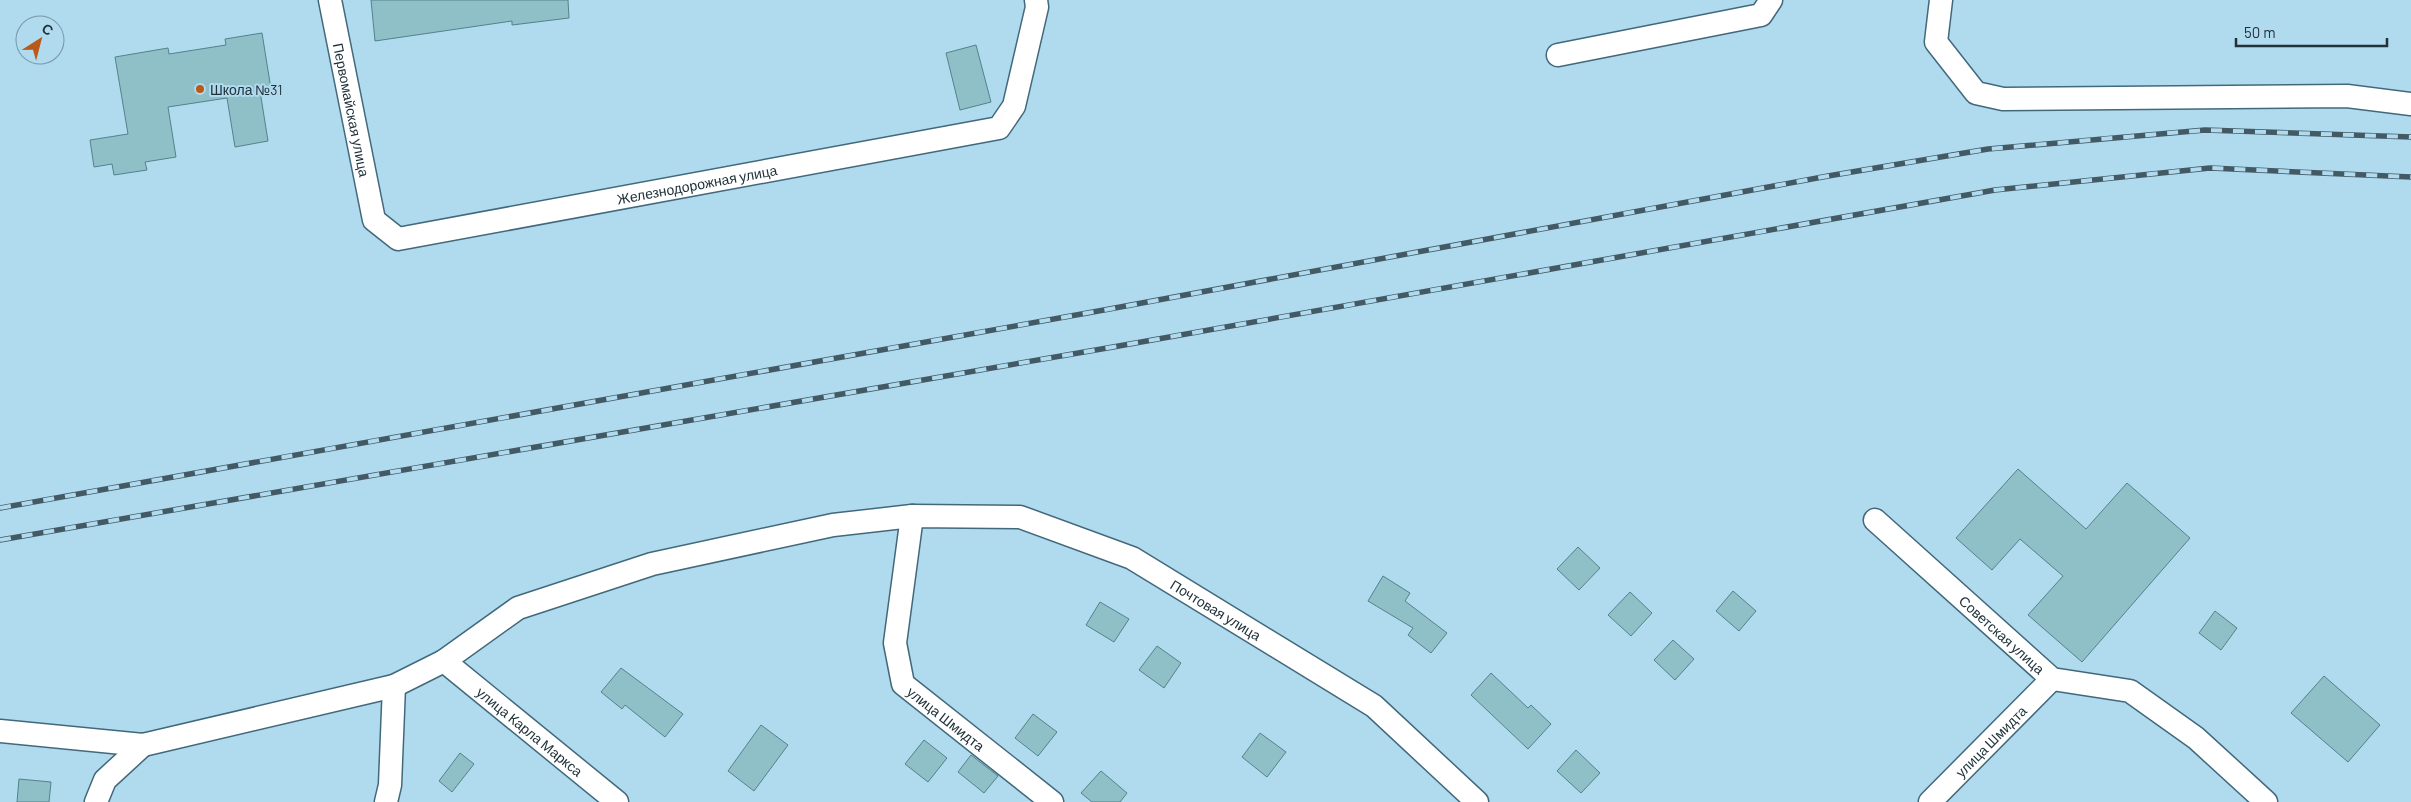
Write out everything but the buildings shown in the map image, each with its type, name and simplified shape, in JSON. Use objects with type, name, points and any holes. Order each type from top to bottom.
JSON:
[{"type":"street","name":"Первомайская улица","points":[[330,0],[374,220]]},
{"type":"street","name":"Железнодорожная улица","points":[[374,220],[398,240],[999,128],[1014,106],[1037,7],[1036,0]]},
{"type":"street","points":[[1558,56],[1761,15],[1771,0]]},
{"type":"street","points":[[1941,0],[1936,42],[1976,93],[2003,100],[2346,96],[2411,104]]},
{"type":"street","name":"Почтовая улица","points":[[143,745],[394,686],[444,661],[518,608],[652,564],[834,525],[912,516],[1020,517],[1132,558],[1374,706],[1477,802]]},
{"type":"street","name":"улица Шмидта","points":[[912,516],[895,643],[903,684],[1052,802]]},
{"type":"street","name":"Советская улица","points":[[1875,520],[2052,679],[2130,690],[2196,738],[2266,802]]},
{"type":"street","name":"улица Карла Маркса","points":[[444,661],[617,802]]},
{"type":"street","name":"улица Шмидта","points":[[1930,802],[2052,679]]},
{"type":"street","points":[[386,802],[390,785],[394,686]]},
{"type":"street","points":[[0,731],[143,745]]},
{"type":"street","points":[[96,802],[105,780],[143,745]]},
{"type":"railway","points":[[0,508],[1104,310],[1828,176],[1988,149],[2205,130],[2411,137]]},
{"type":"railway","points":[[0,540],[1113,347],[1995,190],[2210,168],[2411,177]]},
{"type":"place","name":"Школа №31","points":[[200,89]]}]
